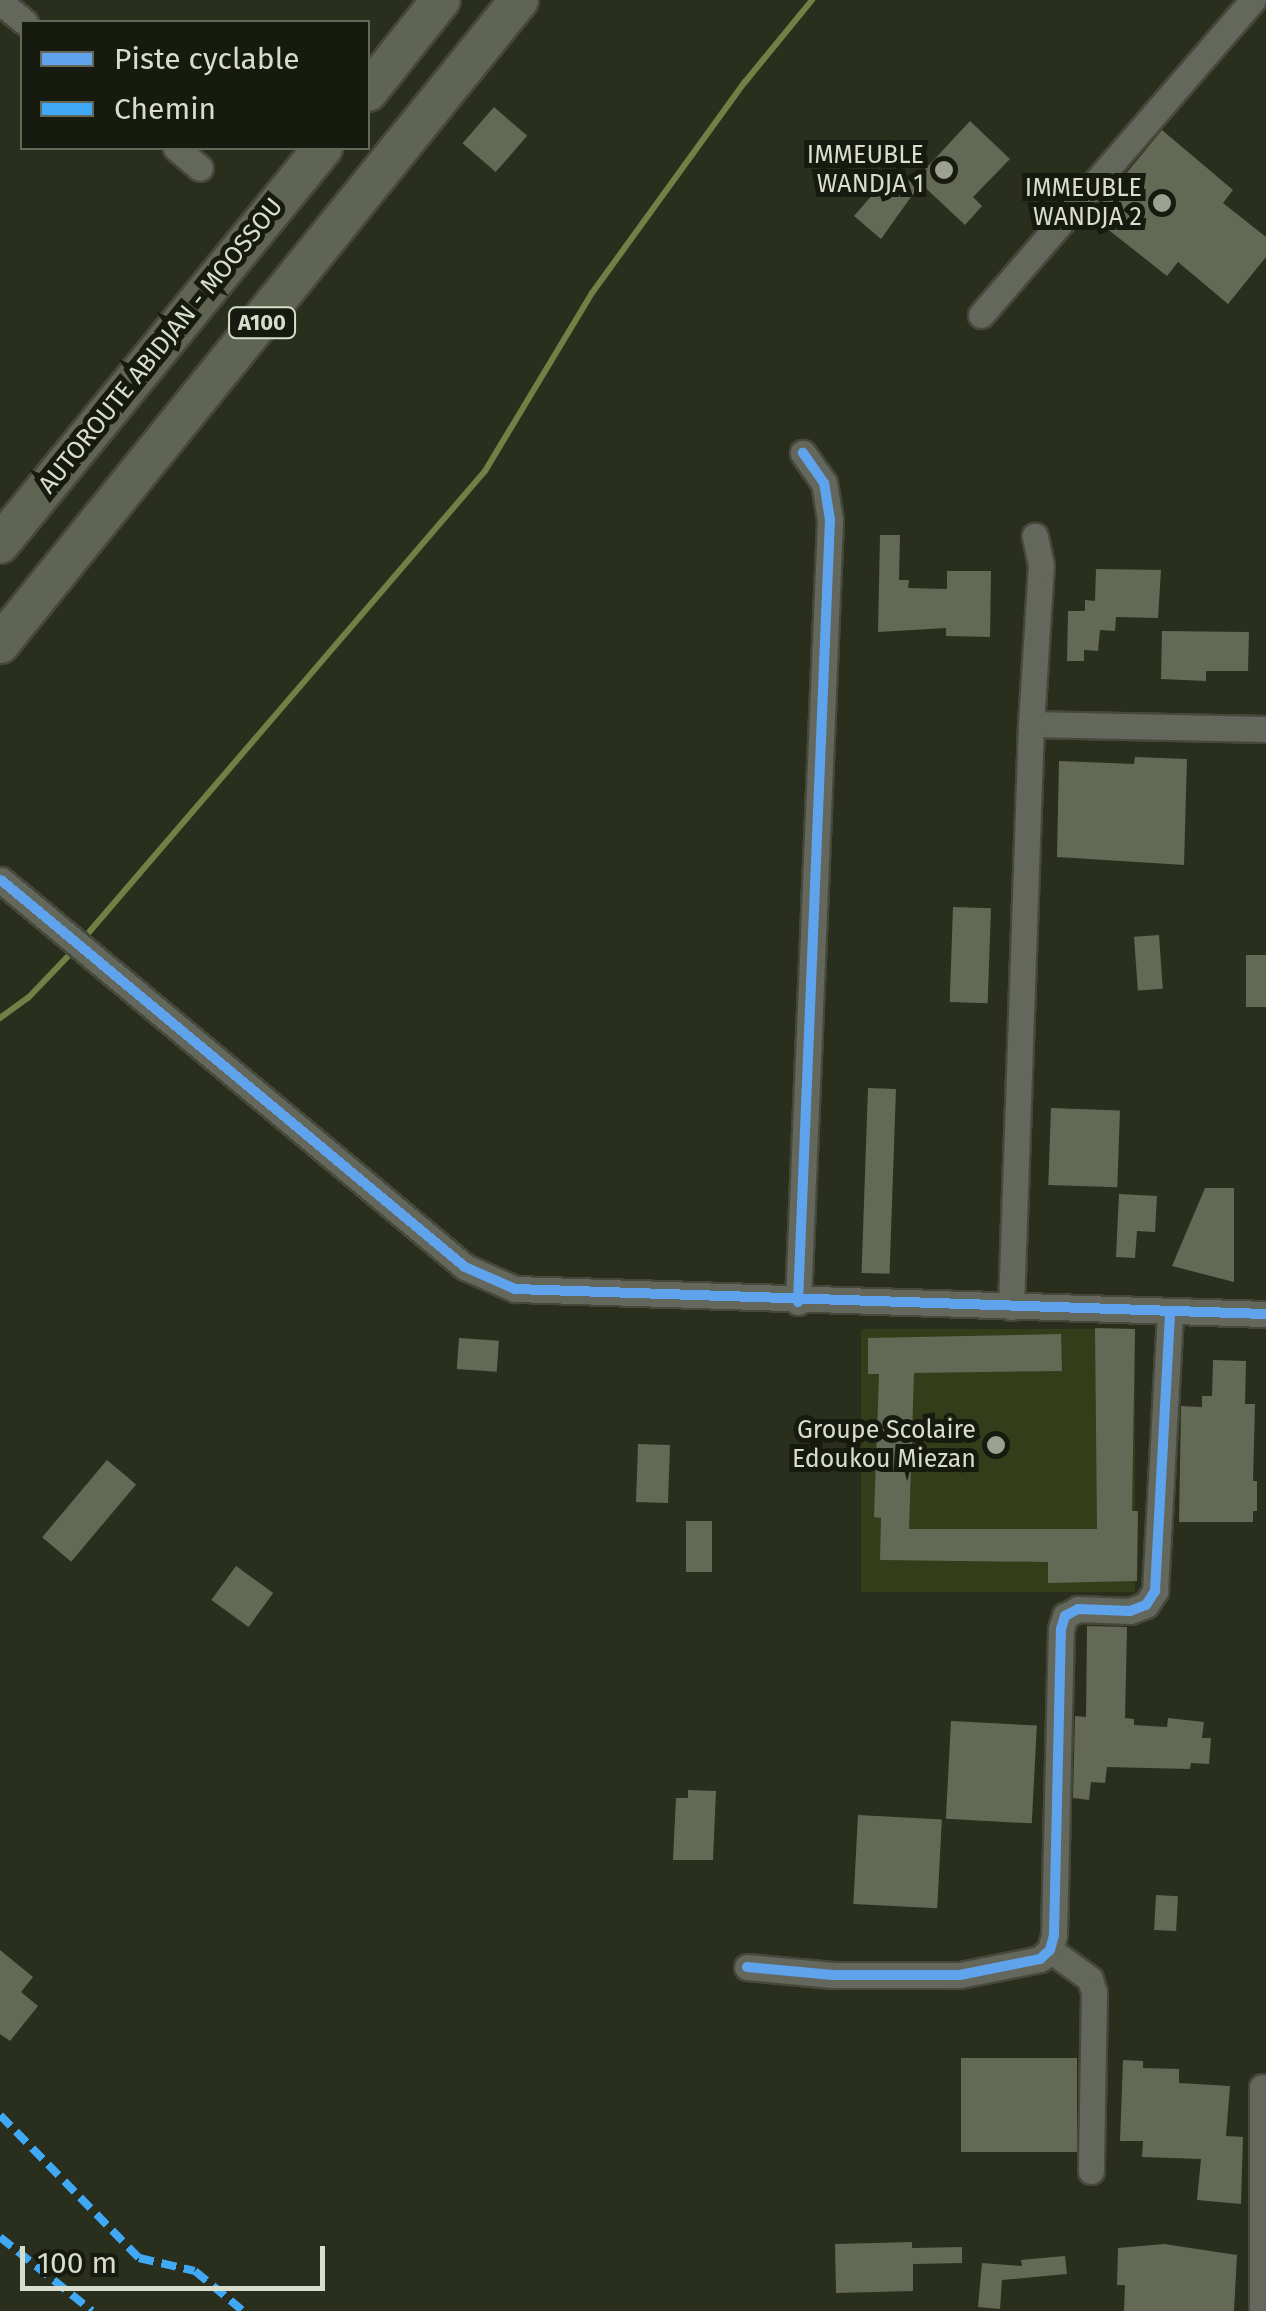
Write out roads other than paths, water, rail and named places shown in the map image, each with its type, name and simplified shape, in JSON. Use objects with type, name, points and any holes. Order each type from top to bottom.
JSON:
[{"type":"highway","points":[[370,89],[441,0]]},
{"type":"highway","name":"A100","points":[[0,644],[314,260],[519,0]]},
{"type":"highway","name":"AUTOROUTE ABIDJAN - MOOSSOU","points":[[0,544],[321,150]]},
{"type":"street","points":[[981,315],[1253,0]]},
{"type":"street","points":[[0,2],[22,20]]},
{"type":"street","points":[[178,150],[200,168]]},
{"type":"street","points":[[798,1302],[830,520],[824,483],[803,452]]},
{"type":"street","points":[[1011,1307],[1030,724],[1040,565],[1035,536]]},
{"type":"street","points":[[1030,724],[1266,729]]},
{"type":"street","points":[[1,880],[464,1267],[515,1289],[798,1302],[1266,1314]]},
{"type":"street","points":[[747,1967],[833,1975],[960,1975],[1040,1959],[1050,1950],[1054,1935],[1061,1629],[1065,1616],[1078,1608],[1130,1611],[1146,1605],[1155,1591],[1170,1312]]},
{"type":"street","points":[[1050,1950],[1090,1979],[1094,1992],[1091,2171]]},
{"type":"street","points":[[1262,2087],[1262,2311]]},
{"type":"waterway","points":[[84,938],[485,471],[592,293],[745,82],[812,0]]},
{"type":"waterway","points":[[0,1018],[28,998],[76,948]]},
{"type":"place","name":"IMMEUBLE WANDJA 1","points":[[944,170]]},
{"type":"place","name":"IMMEUBLE WANDJA 2","points":[[1162,203]]},
{"type":"place","name":"Groupe Scolaire Edoukou Miezan","points":[[996,1445]]}]
